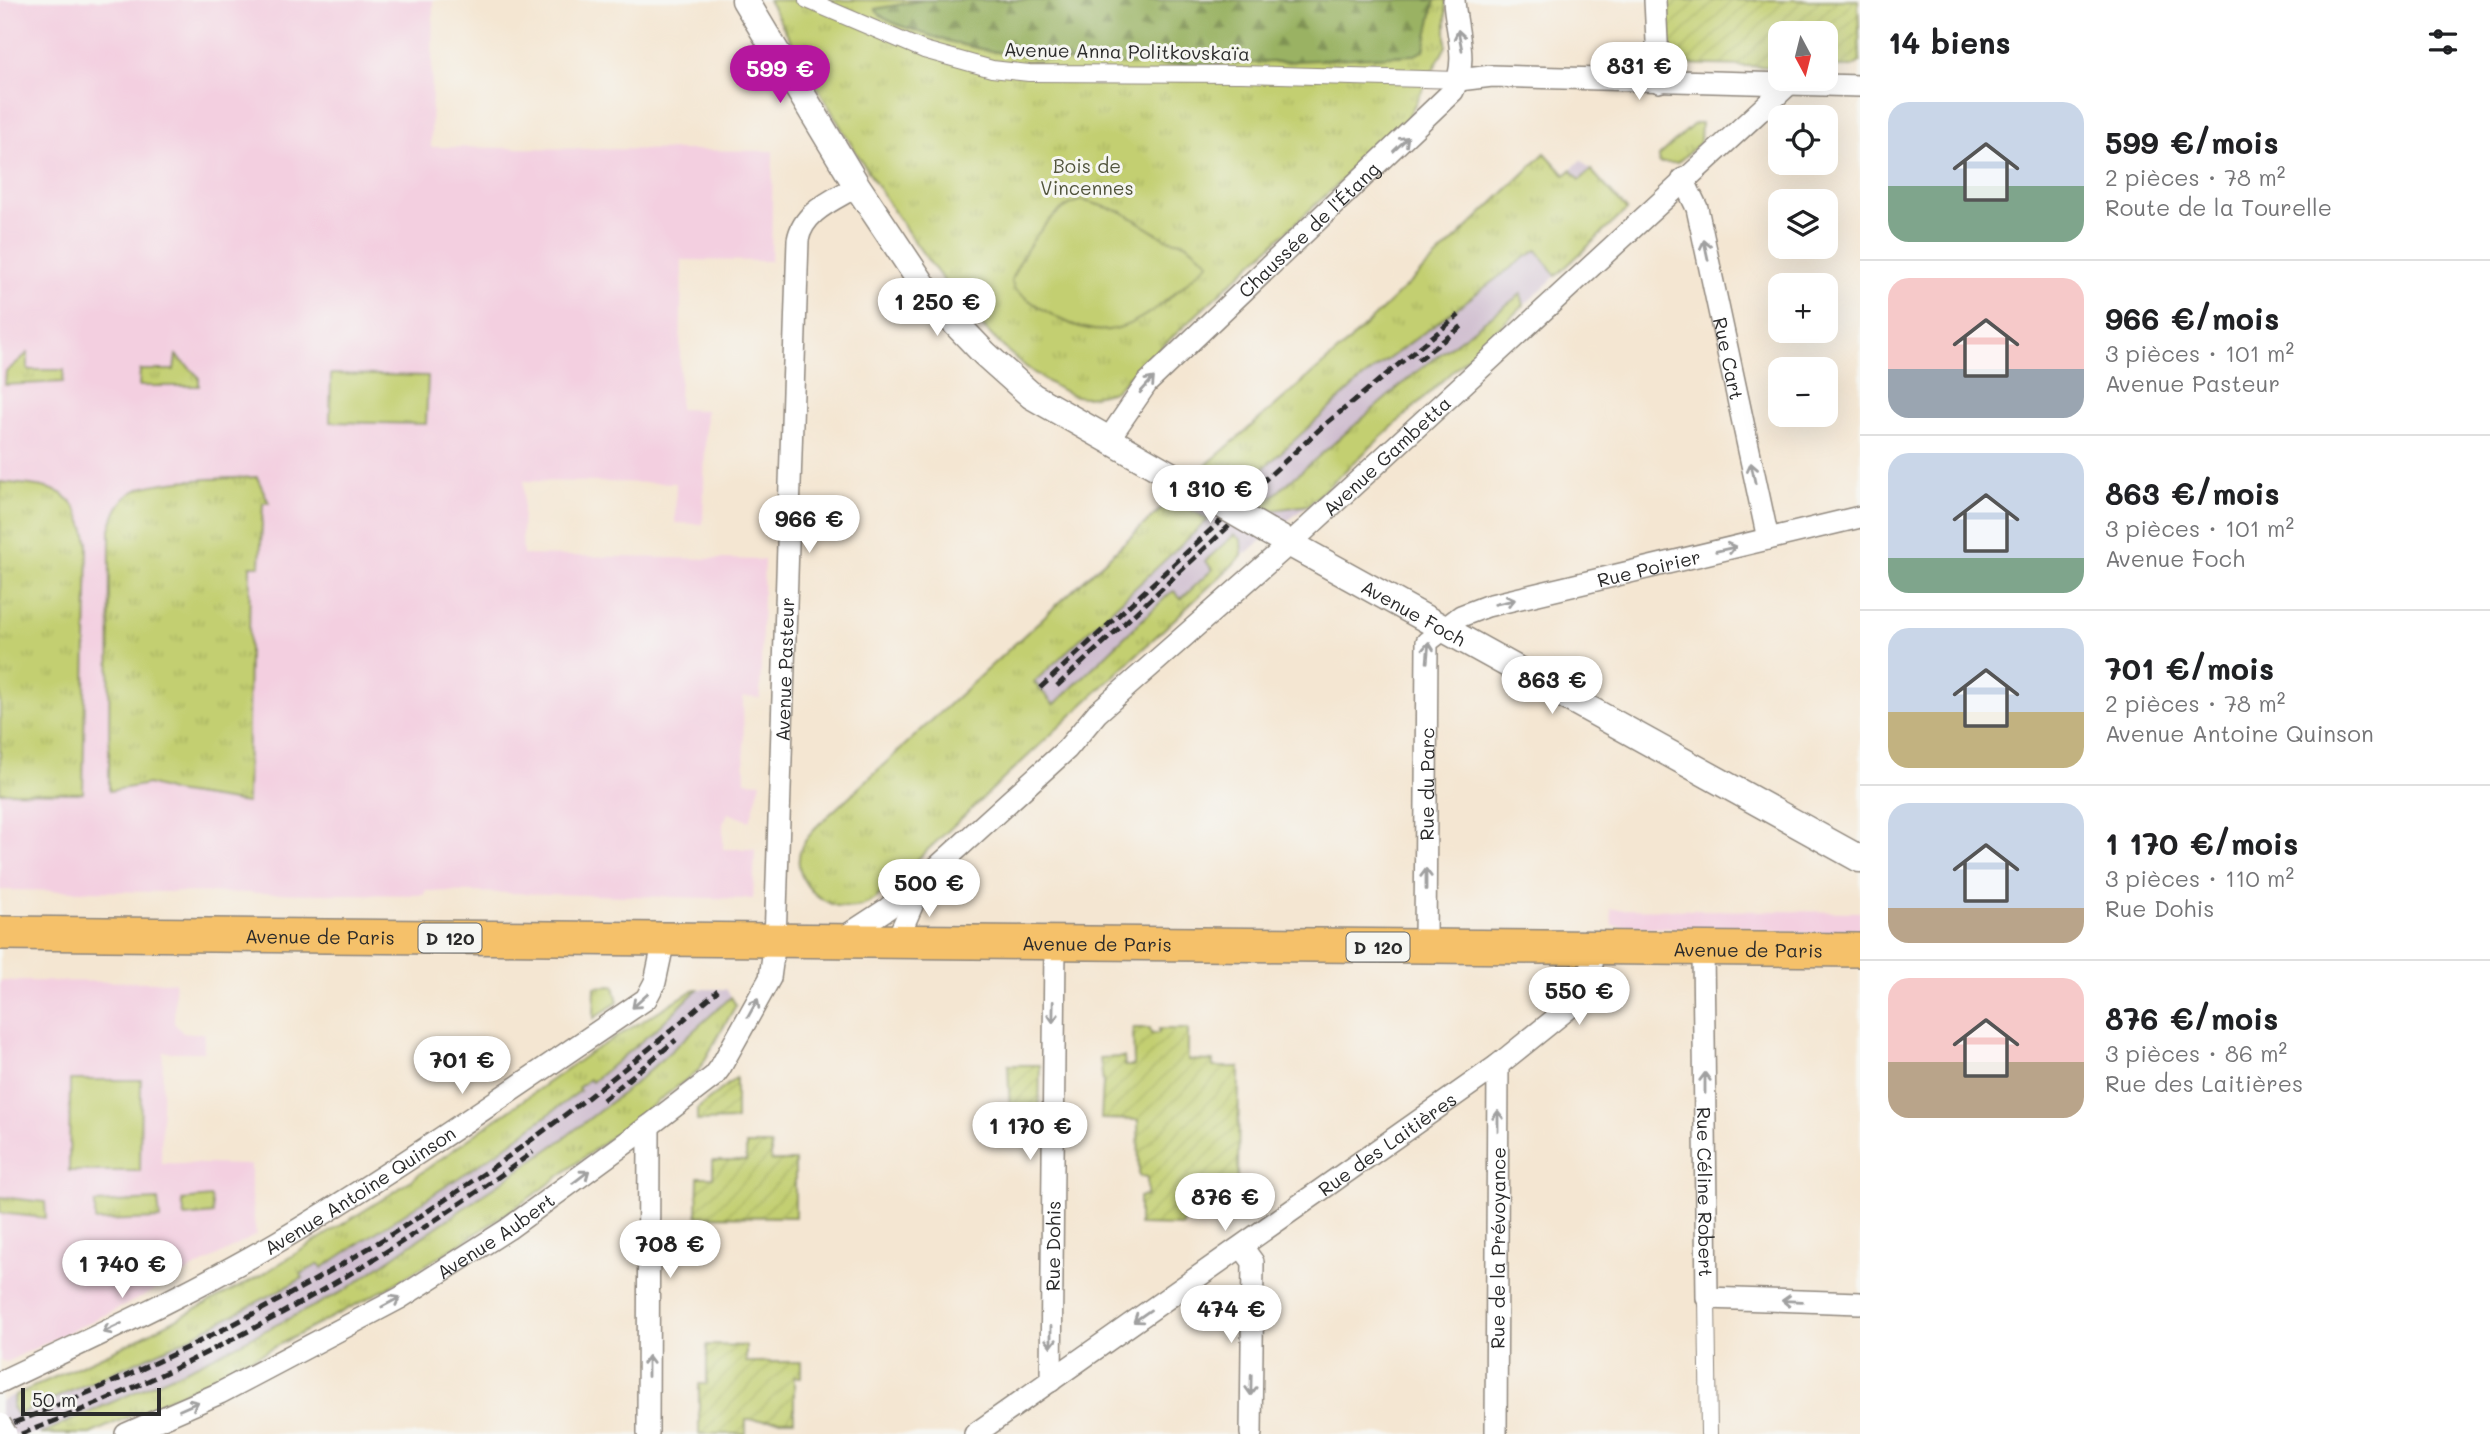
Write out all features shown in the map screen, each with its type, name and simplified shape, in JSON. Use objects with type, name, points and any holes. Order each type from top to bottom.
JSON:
[{"type":"main road","name":"Avenue de Paris","points":[[0,933],[664,940],[776,936],[837,942],[1860,950]]},
{"type":"street","name":"Avenue Foch","points":[[745,0],[903,259],[950,318],[1032,396],[1278,537],[1860,859]]},
{"type":"street","name":"Avenue Anna Politkovskaïa","points":[[807,0],[924,50],[992,69],[1029,73],[1241,74],[1459,80]]},
{"type":"street","points":[[1454,0],[1463,56],[1459,80],[1492,76],[1768,85]]},
{"type":"street","points":[[1655,0],[1659,82]]},
{"type":"street","name":"Chaussée de l'Étang","points":[[1108,440],[1147,383],[1443,104],[1459,80]]},
{"type":"street","points":[[1838,86],[1860,86]]},
{"type":"street","name":"Avenue Gambetta","points":[[837,942],[887,909],[923,880],[1081,736],[1097,713],[1278,537],[1781,91]]},
{"type":"street","name":"Rue Cart","points":[[1683,179],[1697,208],[1768,540]]},
{"type":"street","name":"Avenue Pasteur","points":[[776,936],[798,240],[804,222],[811,215],[857,186]]},
{"type":"street","name":"Rue Poirier","points":[[1443,628],[1468,612],[1488,606],[1860,517]]},
{"type":"street","name":"Rue du Parc","points":[[1425,947],[1427,642],[1443,628]]},
{"type":"street","name":"Avenue Gambetta","points":[[896,942],[923,880]]},
{"type":"street","name":"Avenue Aubert","points":[[126,1434],[220,1393],[400,1298],[542,1206],[649,1126],[714,1076],[720,1068],[770,978],[776,936]]},
{"type":"street","name":"Avenue Antoine Quinson","points":[[0,1382],[138,1315],[260,1251],[380,1177],[646,999],[655,982],[664,940]]},
{"type":"street","name":"Rue Dohis","points":[[1051,1381],[1055,944]]},
{"type":"street","name":"Rue des Laitières","points":[[988,1430],[1051,1381],[1498,1065],[1580,999],[1590,975],[1595,949]]},
{"type":"street","name":"Rue Céline Robert","points":[[1703,950],[1709,1434]]},
{"type":"street","name":"Rue de la Prévoyance","points":[[1496,1434],[1498,1065]]},
{"type":"street","points":[[648,1434],[649,1126]]},
{"type":"street","points":[[1242,1247],[1253,1262],[1251,1434]]},
{"type":"street","points":[[1707,1298],[1860,1303]]},
{"type":"street","points":[[0,1424],[6,1434]]},
{"type":"shaded area","points":[[0,0],[433,0],[431,147],[773,151],[771,261],[682,260],[679,409],[706,410],[703,524],[675,523],[676,483],[524,481],[522,536],[523,555],[764,560],[760,698],[743,697],[745,781],[761,782],[750,821],[728,813],[723,824],[723,849],[755,849],[753,899],[432,891],[425,891],[425,895],[0,890]]},
{"type":"shaded area","points":[[1545,153],[1565,175],[1581,160],[1627,210],[1308,505],[1242,556],[1066,719],[1005,652],[1198,472],[1342,348]]},
{"type":"shaded area","points":[[1611,909],[1860,912],[1860,935],[1612,926]]},
{"type":"shaded area","points":[[0,981],[175,982],[174,1023],[183,1033],[204,1033],[204,1052],[163,1052],[161,1163],[251,1165],[251,1195],[256,1235],[140,1298],[6,1362],[0,1360]]},
{"type":"shaded area","points":[[698,989],[726,989],[736,1005],[699,1070],[541,1190],[465,1241],[386,1289],[211,1380],[90,1434],[0,1434],[0,1401],[126,1345],[260,1276],[385,1206]]},
{"type":"green space","name":"Bois de Vincennes","points":[[768,0],[1446,0],[1446,46],[1406,121],[1114,391],[1083,397],[1073,395],[1029,369],[985,329],[941,278],[861,160]]},
{"type":"green space","points":[[924,0],[1435,0],[1424,50],[1415,55],[1165,65],[1101,64],[979,49],[903,27],[884,18],[875,9]]},
{"type":"green space","points":[[1666,0],[1858,0],[1860,62],[1852,67],[1838,67],[1838,21],[1768,21],[1768,67],[1677,64],[1669,53]]},
{"type":"green space","points":[[1695,123],[1701,123],[1700,143],[1677,163],[1659,163],[1659,156]]},
{"type":"green space","points":[[1545,153],[1565,175],[1571,170],[1580,180],[1591,170],[1627,210],[1556,276],[1537,250],[1520,261],[1363,378],[1235,494],[1198,472],[1342,348]]},
{"type":"green space","points":[[1082,200],[1122,212],[1166,239],[1186,243],[1209,262],[1163,303],[1121,327],[1096,330],[1058,318],[1015,290],[1011,280],[1039,232],[1059,212]]},
{"type":"green space","points":[[1521,294],[1524,305],[1308,505],[1266,511],[1259,508],[1415,373]]},
{"type":"green space","points":[[28,353],[28,370],[64,370],[63,382],[5,385],[6,372]]},
{"type":"green space","points":[[176,355],[199,377],[199,386],[139,386],[140,370],[174,370]]},
{"type":"green space","points":[[331,374],[428,376],[426,424],[330,422]]},
{"type":"green space","points":[[257,477],[269,503],[263,503],[260,566],[250,566],[247,803],[174,792],[148,784],[109,791],[110,529],[115,513],[128,495],[144,487],[174,482]]},
{"type":"green space","points":[[0,482],[34,485],[59,493],[77,510],[83,524],[88,543],[83,793],[0,792]]},
{"type":"green space","points":[[1173,498],[1208,520],[1034,682],[1054,705],[1169,594],[1174,591],[1181,599],[1213,569],[1205,561],[1234,535],[1241,539],[1242,556],[874,900],[860,906],[845,907],[830,904],[818,896],[801,874],[799,860],[802,846],[815,828]]},
{"type":"green space","points":[[614,986],[618,1002],[594,1018],[595,987]]},
{"type":"green space","points":[[698,989],[656,1029],[592,1082],[589,1079],[578,1088],[580,1091],[502,1149],[322,1268],[319,1264],[301,1274],[303,1278],[181,1342],[17,1415],[12,1407],[15,1395],[126,1345],[260,1276],[397,1190],[588,1054]]},
{"type":"green space","points":[[731,997],[736,1005],[699,1070],[541,1190],[465,1241],[386,1289],[211,1380],[90,1434],[40,1434],[194,1366],[344,1291],[559,1142],[633,1085]]},
{"type":"green space","points":[[1133,1028],[1150,1028],[1151,1034],[1159,1033],[1159,1029],[1188,1029],[1188,1060],[1213,1061],[1213,1067],[1239,1067],[1238,1189],[1235,1193],[1200,1192],[1199,1196],[1184,1196],[1183,1226],[1139,1225],[1139,1197],[1147,1196],[1147,1177],[1139,1176],[1138,1120],[1101,1119],[1103,1083],[1100,1058],[1124,1057],[1125,1066],[1134,1066]]},
{"type":"green space","points":[[1008,1065],[1040,1065],[1039,1125],[1025,1126],[1025,1115],[1010,1114]]},
{"type":"green space","points":[[736,1078],[736,1120],[697,1121],[697,1109]]},
{"type":"green space","points":[[70,1080],[141,1080],[140,1171],[69,1171]]},
{"type":"green space","points":[[746,1145],[771,1145],[771,1161],[795,1161],[795,1217],[697,1216],[698,1177],[713,1177],[713,1161],[746,1161]]},
{"type":"green space","points":[[0,1197],[45,1202],[46,1218],[0,1213]]},
{"type":"green space","points":[[211,1197],[213,1214],[185,1217],[182,1200]]},
{"type":"green space","points":[[158,1200],[160,1219],[95,1221],[95,1203]]},
{"type":"green space","points":[[707,1345],[746,1346],[746,1362],[801,1362],[801,1377],[794,1377],[794,1420],[746,1420],[746,1434],[699,1434],[699,1384],[707,1384]]},
{"type":"railway","points":[[1040,688],[1322,427],[1459,315]]},
{"type":"railway","points":[[1418,360],[1465,324]]},
{"type":"railway","points":[[1057,686],[1229,526]]},
{"type":"railway","points":[[0,1428],[98,1388],[194,1344],[288,1295],[379,1242],[467,1185],[553,1124],[637,1059],[718,990]]},
{"type":"railway","points":[[603,1100],[676,1040]]},
{"type":"railway","points":[[21,1434],[156,1377],[287,1310],[412,1235],[533,1152]]}]
